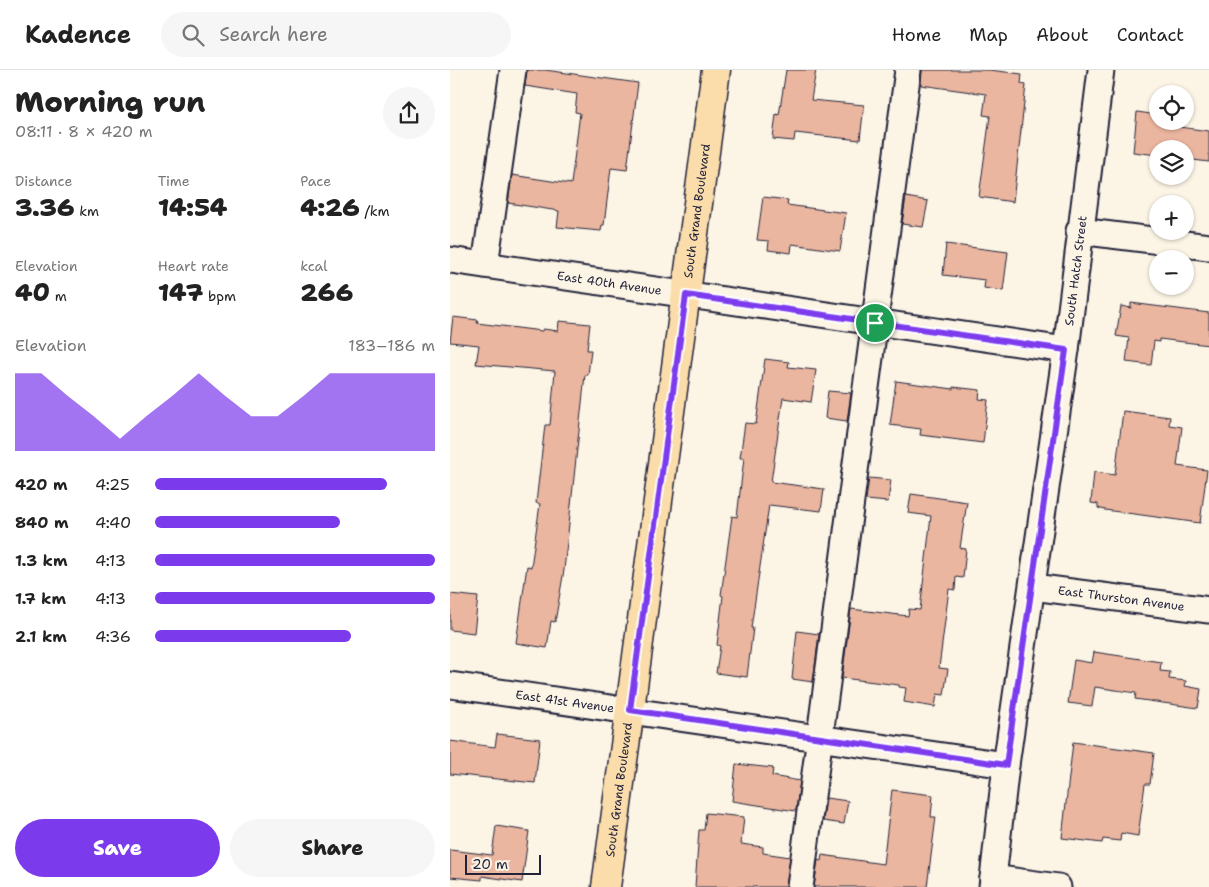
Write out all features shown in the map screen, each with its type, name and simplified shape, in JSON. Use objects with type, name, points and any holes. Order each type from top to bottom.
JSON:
[{"type":"main road","name":"South Grand Boulevard","points":[[606,887],[716,70]]},
{"type":"street","points":[[485,265],[513,70]]},
{"type":"street","points":[[800,887],[908,70]]},
{"type":"street","name":"South Hatch Street","points":[[993,882],[1006,765],[1066,350],[1100,70]]},
{"type":"street","points":[[1079,231],[1209,248]]},
{"type":"street","name":"East 40th Avenue","points":[[450,260],[1066,350]]},
{"type":"street","name":"East Thurston Avenue","points":[[1033,587],[1209,610]]},
{"type":"street","name":"East 41st Avenue","points":[[450,685],[1006,765]]},
{"type":"street","points":[[993,882],[1058,887]]},
{"type":"building","points":[[527,70],[545,70],[638,83],[627,170],[611,168],[604,225],[602,225],[601,231],[557,227],[559,211],[508,203],[512,175],[571,184],[580,113],[575,112],[577,94],[525,86]]},
{"type":"building","points":[[786,70],[816,70],[811,100],[864,105],[860,140],[795,133],[794,141],[773,139],[776,114],[779,115]]},
{"type":"building","points":[[922,70],[989,70],[1022,74],[1021,84],[1026,85],[1013,202],[979,197],[990,116],[983,115],[986,94],[921,85]]},
{"type":"building","points":[[1137,112],[1149,114],[1149,130],[1194,129],[1209,131],[1209,162],[1194,160],[1194,140],[1149,140],[1149,154],[1133,152]]},
{"type":"building","points":[[763,197],[788,200],[787,205],[846,213],[840,251],[792,244],[791,253],[768,250],[769,241],[757,240]]},
{"type":"building","points":[[906,197],[928,201],[923,227],[902,224]]},
{"type":"building","points":[[946,244],[1008,252],[1003,291],[984,288],[985,280],[943,275]]},
{"type":"building","points":[[1131,303],[1209,313],[1209,345],[1159,339],[1159,342],[1154,341],[1151,365],[1126,362],[1129,338],[1116,336],[1121,306],[1131,308]]},
{"type":"building","points":[[453,317],[478,320],[477,323],[542,331],[543,329],[558,331],[559,321],[590,324],[587,350],[591,350],[588,375],[585,375],[564,570],[555,622],[551,621],[547,648],[516,643],[527,566],[531,567],[540,504],[536,503],[545,425],[550,425],[555,371],[476,364],[479,345],[450,342]]},
{"type":"building","points":[[765,359],[789,362],[788,367],[816,370],[811,402],[783,398],[771,482],[824,489],[821,511],[769,505],[751,628],[753,628],[747,677],[716,673],[720,646],[717,645],[723,596],[721,595],[732,516],[737,517],[744,458],[740,458],[745,423],[756,424]]},
{"type":"building","points":[[896,381],[953,389],[953,387],[980,390],[979,399],[988,400],[983,443],[920,435],[921,429],[890,425]]},
{"type":"building","points":[[828,391],[851,393],[847,421],[825,418]]},
{"type":"building","points":[[1123,411],[1170,417],[1169,425],[1182,427],[1177,466],[1207,470],[1200,523],[1105,510],[1098,508],[1098,504],[1091,503],[1094,472],[1115,475]]},
{"type":"building","points":[[869,478],[891,480],[888,502],[866,500]]},
{"type":"building","points":[[911,494],[967,502],[960,548],[966,549],[963,578],[956,577],[955,590],[949,589],[939,668],[948,669],[944,695],[937,694],[935,707],[904,702],[906,688],[899,687],[899,685],[842,678],[851,609],[908,616],[909,609],[920,610],[931,516],[908,513]]},
{"type":"building","points":[[450,594],[478,597],[474,633],[450,630]]},
{"type":"building","points":[[797,631],[819,634],[813,682],[792,679]]},
{"type":"building","points":[[1094,652],[1161,662],[1160,671],[1170,672],[1169,679],[1186,681],[1185,686],[1201,689],[1198,708],[1135,699],[1136,693],[1095,687],[1092,706],[1068,703],[1074,660],[1092,663]]},
{"type":"building","points":[[497,734],[540,739],[535,783],[450,774],[450,741],[495,747]]},
{"type":"building","points":[[1073,742],[1154,753],[1150,784],[1145,784],[1138,836],[1121,833],[1120,841],[1103,839],[1102,843],[1062,838]]},
{"type":"building","points":[[736,764],[773,768],[772,776],[800,781],[796,811],[732,801]]},
{"type":"building","points":[[892,790],[933,795],[931,817],[936,817],[927,887],[814,887],[818,860],[821,861],[822,855],[883,864]]},
{"type":"building","points":[[826,798],[848,801],[844,824],[823,821]]},
{"type":"building","points":[[706,813],[744,817],[741,844],[763,847],[763,853],[790,857],[786,887],[695,887],[699,830],[704,830]]},
{"type":"building","points":[[496,826],[529,831],[522,882],[482,876],[482,880],[450,877],[450,850],[492,855]]},
{"type":"route","points":[[686,295],[875,323],[1066,350],[1006,765],[630,710],[686,295]]}]
